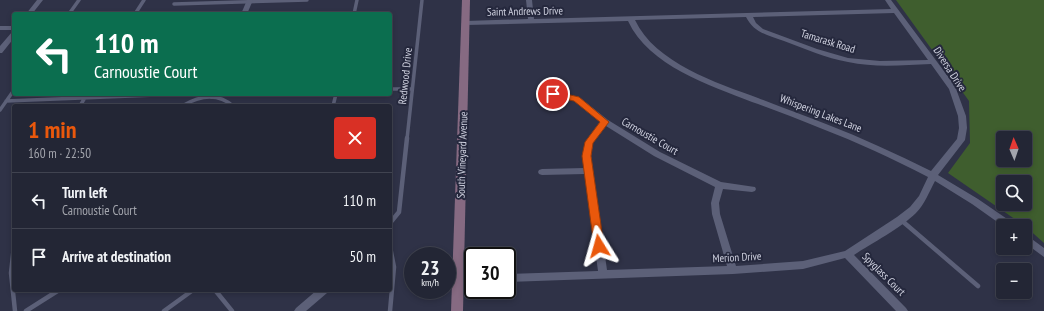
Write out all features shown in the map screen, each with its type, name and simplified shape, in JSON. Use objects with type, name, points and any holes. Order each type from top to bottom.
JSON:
[{"type":"main road","name":"South Vineyard Avenue","points":[[457,311],[466,0]]},
{"type":"street","points":[[31,12],[40,0]]},
{"type":"street","points":[[529,0],[531,21]]},
{"type":"street","name":"Diversa Drive","points":[[888,0],[952,88],[958,102],[963,128],[961,140],[934,174]]},
{"type":"street","points":[[245,12],[250,1]]},
{"type":"street","name":"Saint Andrews Drive","points":[[466,22],[749,16],[896,10]]},
{"type":"street","name":"Tamarask Road","points":[[749,16],[753,24],[760,30],[820,52],[848,60],[882,64],[934,62]]},
{"type":"street","name":"Whispering Lakes Lane","points":[[631,19],[634,30],[646,44],[681,68],[706,81],[893,154],[934,174],[966,194],[1000,219]]},
{"type":"street","points":[[0,28],[12,28]]},
{"type":"street","points":[[0,51],[12,36]]},
{"type":"street","name":"Carnoustie Court","points":[[542,91],[576,99],[605,122],[657,154],[720,185],[752,189]]},
{"type":"street","points":[[603,275],[587,156],[589,142],[605,122]]},
{"type":"street","points":[[542,172],[588,171]]},
{"type":"street","name":"Merion Drive","points":[[516,278],[733,270],[803,265],[847,254],[900,220],[913,210],[922,198],[934,174]]},
{"type":"street","points":[[720,185],[715,203],[716,214],[733,270]]},
{"type":"street","points":[[1032,244],[1044,253]]},
{"type":"street","name":"Spyglass Court","points":[[847,254],[903,311]]},
{"type":"street","points":[[458,280],[464,280]]},
{"type":"street","points":[[299,311],[322,292]]},
{"type":"lane","points":[[69,12],[78,0]]},
{"type":"lane","points":[[136,12],[144,0]]},
{"type":"lane","points":[[174,4],[307,0]]},
{"type":"lane","points":[[354,12],[357,0]]},
{"type":"lane","name":"Redwood Drive","points":[[392,221],[399,212],[422,0]]},
{"type":"lane","points":[[392,89],[412,89]]},
{"type":"lane","points":[[0,110],[12,93]]},
{"type":"lane","points":[[6,101],[133,96]]},
{"type":"lane","points":[[186,104],[208,96]]},
{"type":"lane","points":[[215,96],[228,100],[231,104]]},
{"type":"lane","points":[[81,104],[85,98]]},
{"type":"lane","points":[[900,220],[978,286]]},
{"type":"lane","points":[[392,258],[394,268],[392,290]]},
{"type":"lane","points":[[12,264],[12,282]]},
{"type":"lane","points":[[13,292],[15,311]]},
{"type":"lane","points":[[26,311],[56,292]]},
{"type":"lane","points":[[164,311],[190,292]]},
{"type":"lane","points":[[217,292],[232,311]]},
{"type":"lane","points":[[390,311],[392,292]]},
{"type":"green space","points":[[896,0],[1044,0],[1044,243],[1032,232],[1032,219],[1015,219],[1003,211],[1032,211],[1032,175],[996,175],[996,206],[948,173],[970,143],[969,101]]},
{"type":"route","points":[[553,94],[576,99],[605,122],[589,142],[587,156],[599,246]]}]
